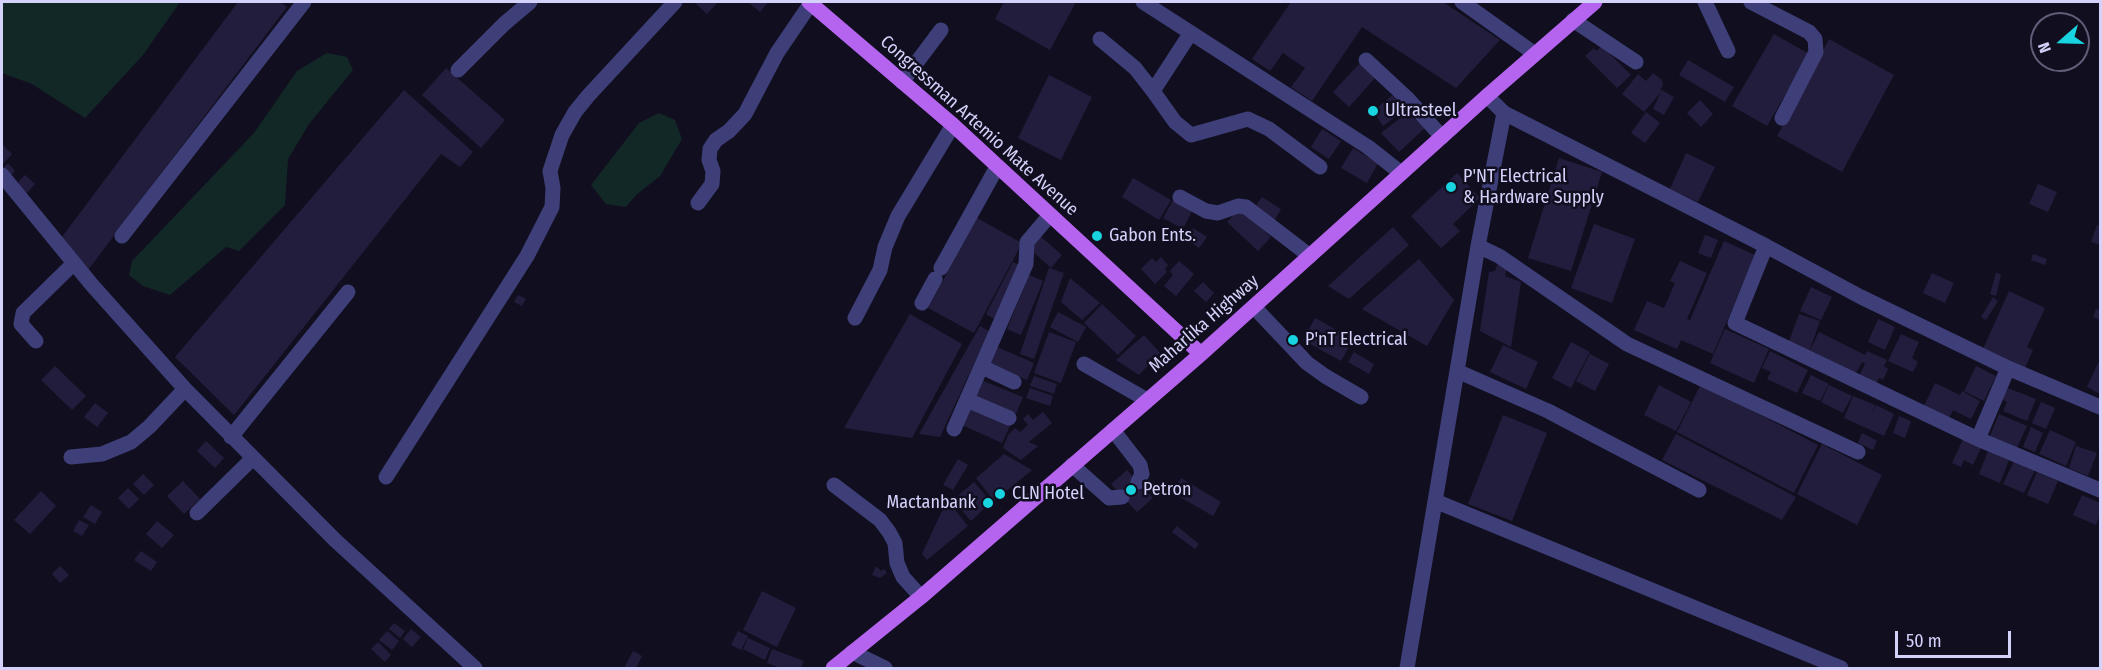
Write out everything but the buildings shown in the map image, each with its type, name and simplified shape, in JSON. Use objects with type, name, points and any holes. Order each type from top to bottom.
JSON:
[{"type":"main road","name":"Congressman Artemio Mate Avenue","points":[[810,2],[953,125],[1201,354]]},
{"type":"main road","name":"Maharlika Highway","points":[[833,669],[921,597],[1201,354],[1487,96],[1595,2]]},
{"type":"street","points":[[122,236],[304,2]]},
{"type":"street","points":[[458,70],[504,24],[530,2]]},
{"type":"street","points":[[386,477],[532,246],[552,207],[553,188],[550,171],[562,135],[575,112],[675,2]]},
{"type":"street","points":[[698,202],[712,184],[710,148],[745,114],[777,53],[810,2]]},
{"type":"street","points":[[1143,2],[1368,147],[1401,173]]},
{"type":"street","points":[[1462,2],[1535,54]]},
{"type":"street","points":[[1705,2],[1728,51]]},
{"type":"street","points":[[1751,2],[1809,32],[1815,39],[1816,52],[1782,118]]},
{"type":"street","points":[[1573,20],[1636,63]]},
{"type":"street","points":[[902,82],[941,30]]},
{"type":"street","points":[[1153,91],[1190,34]]},
{"type":"street","points":[[1100,39],[1135,68],[1175,122],[1191,135],[1248,119],[1269,129],[1320,167]]},
{"type":"street","points":[[1366,60],[1408,99],[1442,137]]},
{"type":"street","points":[[1487,96],[1504,113],[1766,246],[1861,297],[2008,368],[2100,407]]},
{"type":"street","points":[[1407,669],[1478,246],[1504,113]]},
{"type":"street","points":[[855,318],[880,270],[885,247],[898,216],[953,125]]},
{"type":"street","points":[[922,303],[998,167]]},
{"type":"street","points":[[2,175],[74,263],[185,389],[335,540],[475,669]]},
{"type":"street","points":[[1180,196],[1206,211],[1218,213],[1238,206],[1246,207],[1310,255]]},
{"type":"street","points":[[954,429],[1026,264],[1027,242],[1050,215]]},
{"type":"street","points":[[1478,246],[1499,255],[1627,344],[1858,452]]},
{"type":"street","points":[[1766,246],[1735,323],[1978,439],[2100,490]]},
{"type":"street","points":[[36,341],[21,324],[23,313],[74,263]]},
{"type":"street","points":[[231,437],[348,292]]},
{"type":"street","points":[[1254,307],[1307,363],[1324,376],[1361,397]]},
{"type":"street","points":[[1084,364],[1147,399]]},
{"type":"street","points":[[982,367],[1014,382]]},
{"type":"street","points":[[1978,439],[2008,368]]},
{"type":"street","points":[[1457,370],[1548,411],[1699,490]]},
{"type":"street","points":[[71,457],[102,454],[131,442],[149,427],[185,389]]},
{"type":"street","points":[[967,400],[1009,418]]},
{"type":"street","points":[[1113,430],[1140,465],[1142,474],[1138,482]]},
{"type":"street","points":[[196,513],[253,458]]},
{"type":"street","points":[[1072,465],[1108,498],[1122,496]]},
{"type":"street","points":[[834,485],[880,520],[895,543],[897,564],[903,577],[921,597]]},
{"type":"street","points":[[1435,501],[1841,669]]},
{"type":"street","points":[[852,652],[885,669]]},
{"type":"green space","points":[[2,2],[180,2],[143,55],[85,118],[32,84],[2,73]]},
{"type":"green space","points":[[327,53],[347,57],[353,70],[309,124],[288,159],[285,205],[239,251],[226,247],[170,295],[143,286],[129,275],[132,261],[254,133],[297,71]]},
{"type":"green space","points":[[659,113],[675,120],[682,139],[660,176],[636,195],[626,207],[606,204],[591,185],[639,123]]},
{"type":"place","name":"Ultrasteel","points":[[1373,111]]},
{"type":"place","name":"P'NT Electrical & Hardware Supply","points":[[1451,187]]},
{"type":"place","name":"Gabon Ents.","points":[[1097,236]]},
{"type":"place","name":"P'nT Electrical","points":[[1293,340]]},
{"type":"place","name":"Petron","points":[[1131,490]]},
{"type":"place","name":"CLN Hotel","points":[[1000,494]]},
{"type":"place","name":"Mactanbank","points":[[988,503]]}]
